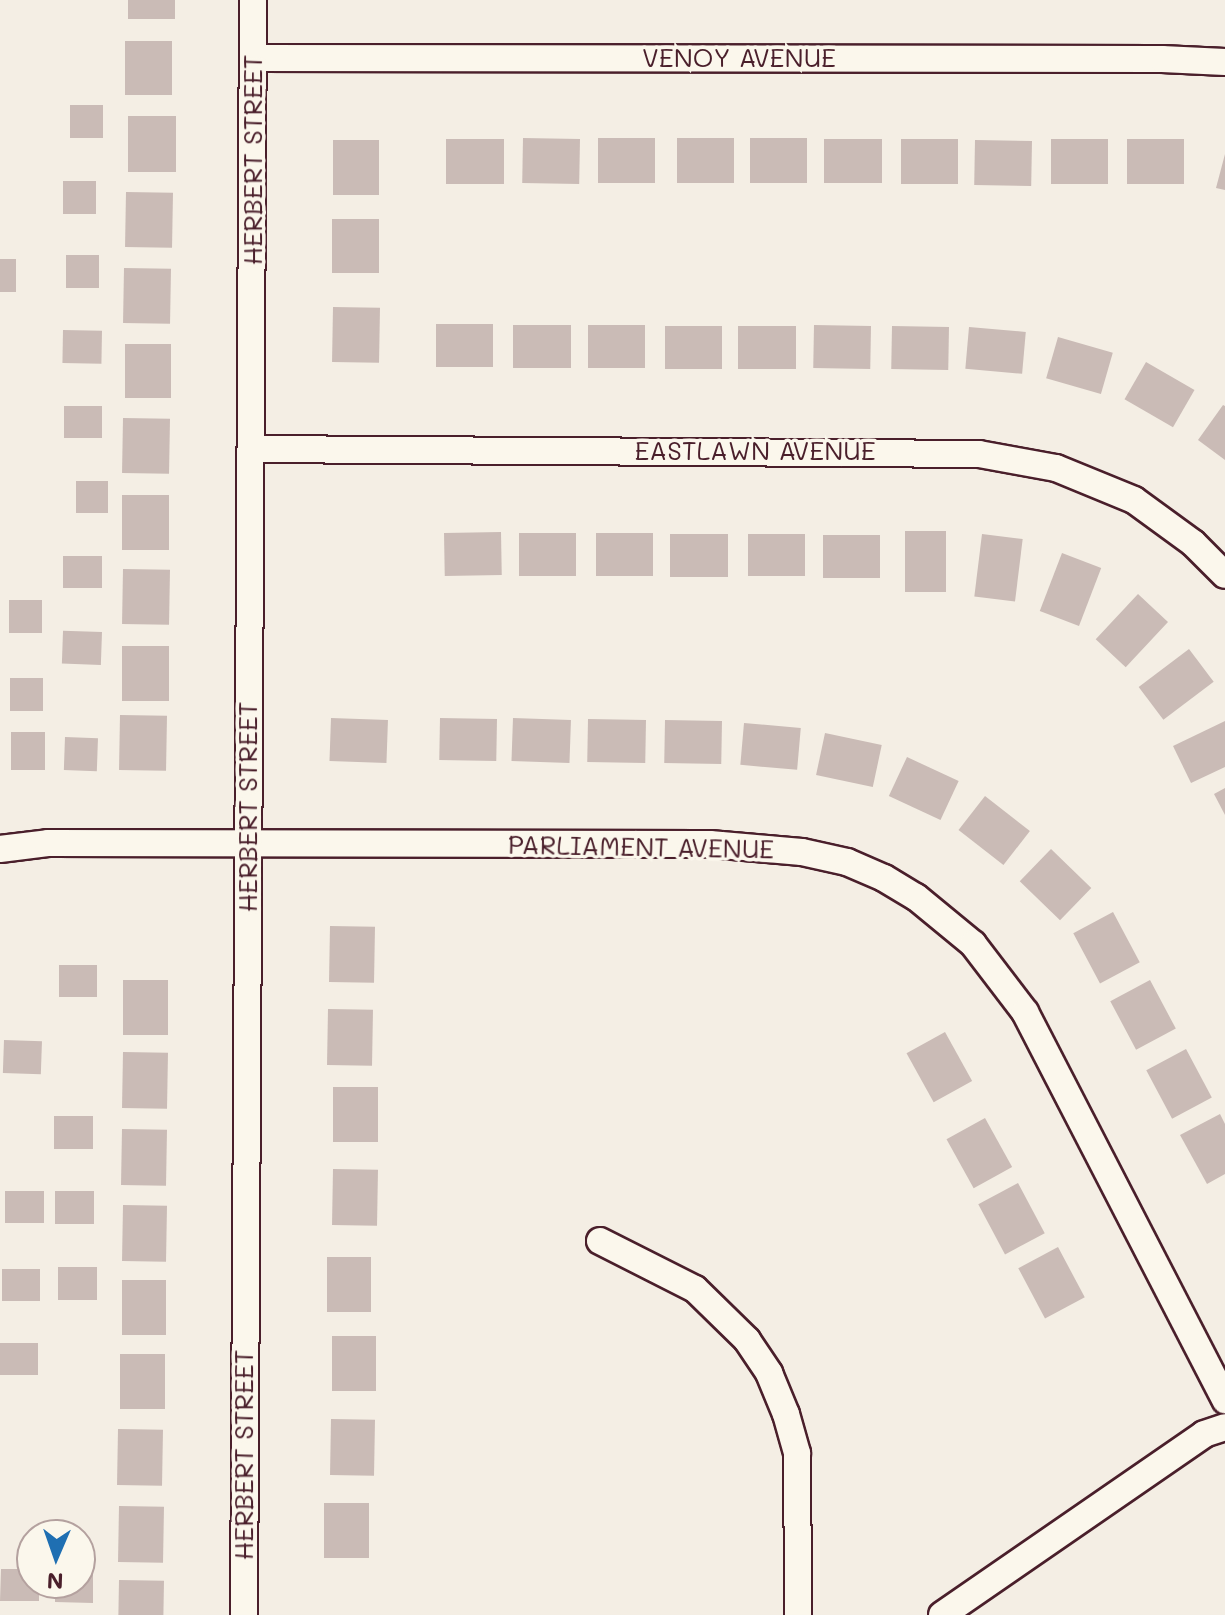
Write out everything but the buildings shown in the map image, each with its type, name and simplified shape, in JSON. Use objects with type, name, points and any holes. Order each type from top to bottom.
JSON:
[{"type":"street","name":"HERBERT STREET","points":[[244,1615],[253,0]]},
{"type":"street","name":"VENOY AVENUE","points":[[253,58],[1162,59],[1225,62]]},
{"type":"street","name":"EASTLAWN AVENUE","points":[[251,449],[943,452],[992,456],[1056,468],[1134,500],[1193,543],[1225,575]]},
{"type":"street","name":"PARLIAMENT AVENUE","points":[[0,849],[48,843],[759,846],[847,862],[916,897],[973,944],[1025,1012],[1225,1400]]},
{"type":"street","points":[[600,1241],[695,1289],[747,1340],[769,1373],[786,1414],[797,1453],[798,1615]]},
{"type":"street","points":[[942,1615],[1204,1434],[1225,1427]]}]
